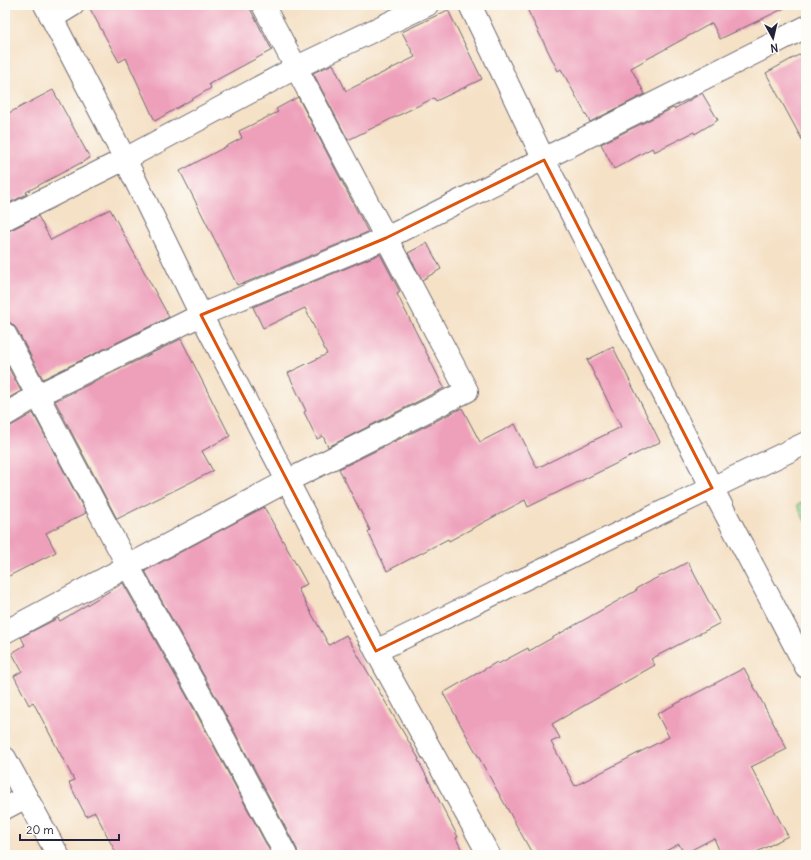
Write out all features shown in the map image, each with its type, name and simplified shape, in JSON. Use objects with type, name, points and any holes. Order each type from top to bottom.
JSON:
[{"type":"street","points":[[73,5],[49,12],[125,159],[287,481],[376,652],[489,855]]},
{"type":"street","points":[[5,632],[287,481],[467,391],[263,5]]},
{"type":"street","points":[[5,220],[125,159],[297,67],[427,5]]},
{"type":"street","points":[[470,5],[544,160],[712,488],[806,667]]},
{"type":"street","points":[[5,415],[38,395],[202,314],[386,238],[544,160],[806,27]]},
{"type":"street","points":[[5,334],[128,566],[205,703],[286,855]]},
{"type":"street","points":[[376,652],[806,443]]},
{"type":"street","points":[[5,758],[58,855]]},
{"type":"street","points":[[5,808],[26,797]]},
{"type":"highlighted area","points":[[544,160],[712,488],[376,651],[201,315],[386,238]]},
{"type":"green space","points":[[806,501],[806,523],[797,505]]},
{"type":"building","points":[[88,5],[248,5],[272,50],[209,84],[211,88],[155,121],[126,58],[119,62]]},
{"type":"building","points":[[525,5],[791,5],[720,39],[712,23],[631,68],[645,94],[590,122],[561,69],[558,71]]},
{"type":"building","points":[[448,10],[482,79],[436,101],[434,98],[348,140],[313,73],[333,64],[346,91],[415,57],[402,32]]},
{"type":"building","points":[[806,51],[806,147],[766,73]]},
{"type":"building","points":[[53,90],[90,158],[26,192],[27,194],[5,205],[5,115]]},
{"type":"building","points":[[702,93],[718,120],[695,134],[694,132],[654,152],[652,148],[614,169],[601,144],[673,108],[674,109]]},
{"type":"building","points":[[298,97],[368,232],[237,285],[180,171],[242,138],[239,131],[278,112],[276,109]]},
{"type":"building","points":[[110,209],[169,317],[43,379],[16,328],[11,323],[5,322],[5,231],[11,230],[38,216],[51,240]]},
{"type":"building","points":[[427,243],[441,269],[422,280],[408,253]]},
{"type":"building","points":[[380,254],[400,292],[397,294],[444,388],[328,447],[323,436],[317,439],[288,373],[327,354],[305,308],[263,328],[253,307]]},
{"type":"building","points":[[181,339],[230,436],[202,451],[213,471],[117,519],[55,401]]},
{"type":"building","points":[[613,347],[660,442],[528,507],[525,500],[449,541],[448,539],[387,571],[368,532],[370,530],[339,469],[462,408],[480,442],[515,424],[537,468],[621,427],[587,360]]},
{"type":"building","points":[[5,361],[21,391],[5,400]]},
{"type":"building","points":[[33,413],[86,513],[46,533],[56,552],[5,578],[5,427],[11,426]]},
{"type":"building","points":[[264,507],[307,584],[298,589],[329,645],[346,635],[419,759],[418,760],[458,837],[456,838],[464,855],[298,855],[297,849],[216,697],[145,571]]},
{"type":"building","points":[[688,562],[720,623],[651,659],[655,665],[552,724],[560,738],[551,742],[575,786],[669,737],[657,714],[744,668],[787,749],[751,767],[788,836],[751,855],[721,855],[714,838],[684,854],[679,844],[658,855],[533,855],[443,693],[497,662],[498,664],[528,648],[529,651],[637,590],[637,588]]},
{"type":"building","points":[[123,583],[194,709],[272,855],[117,855],[95,812],[86,816],[69,783],[74,780],[33,702],[29,705],[14,676],[22,671],[12,653],[25,645],[21,637],[58,618],[60,621]]}]
